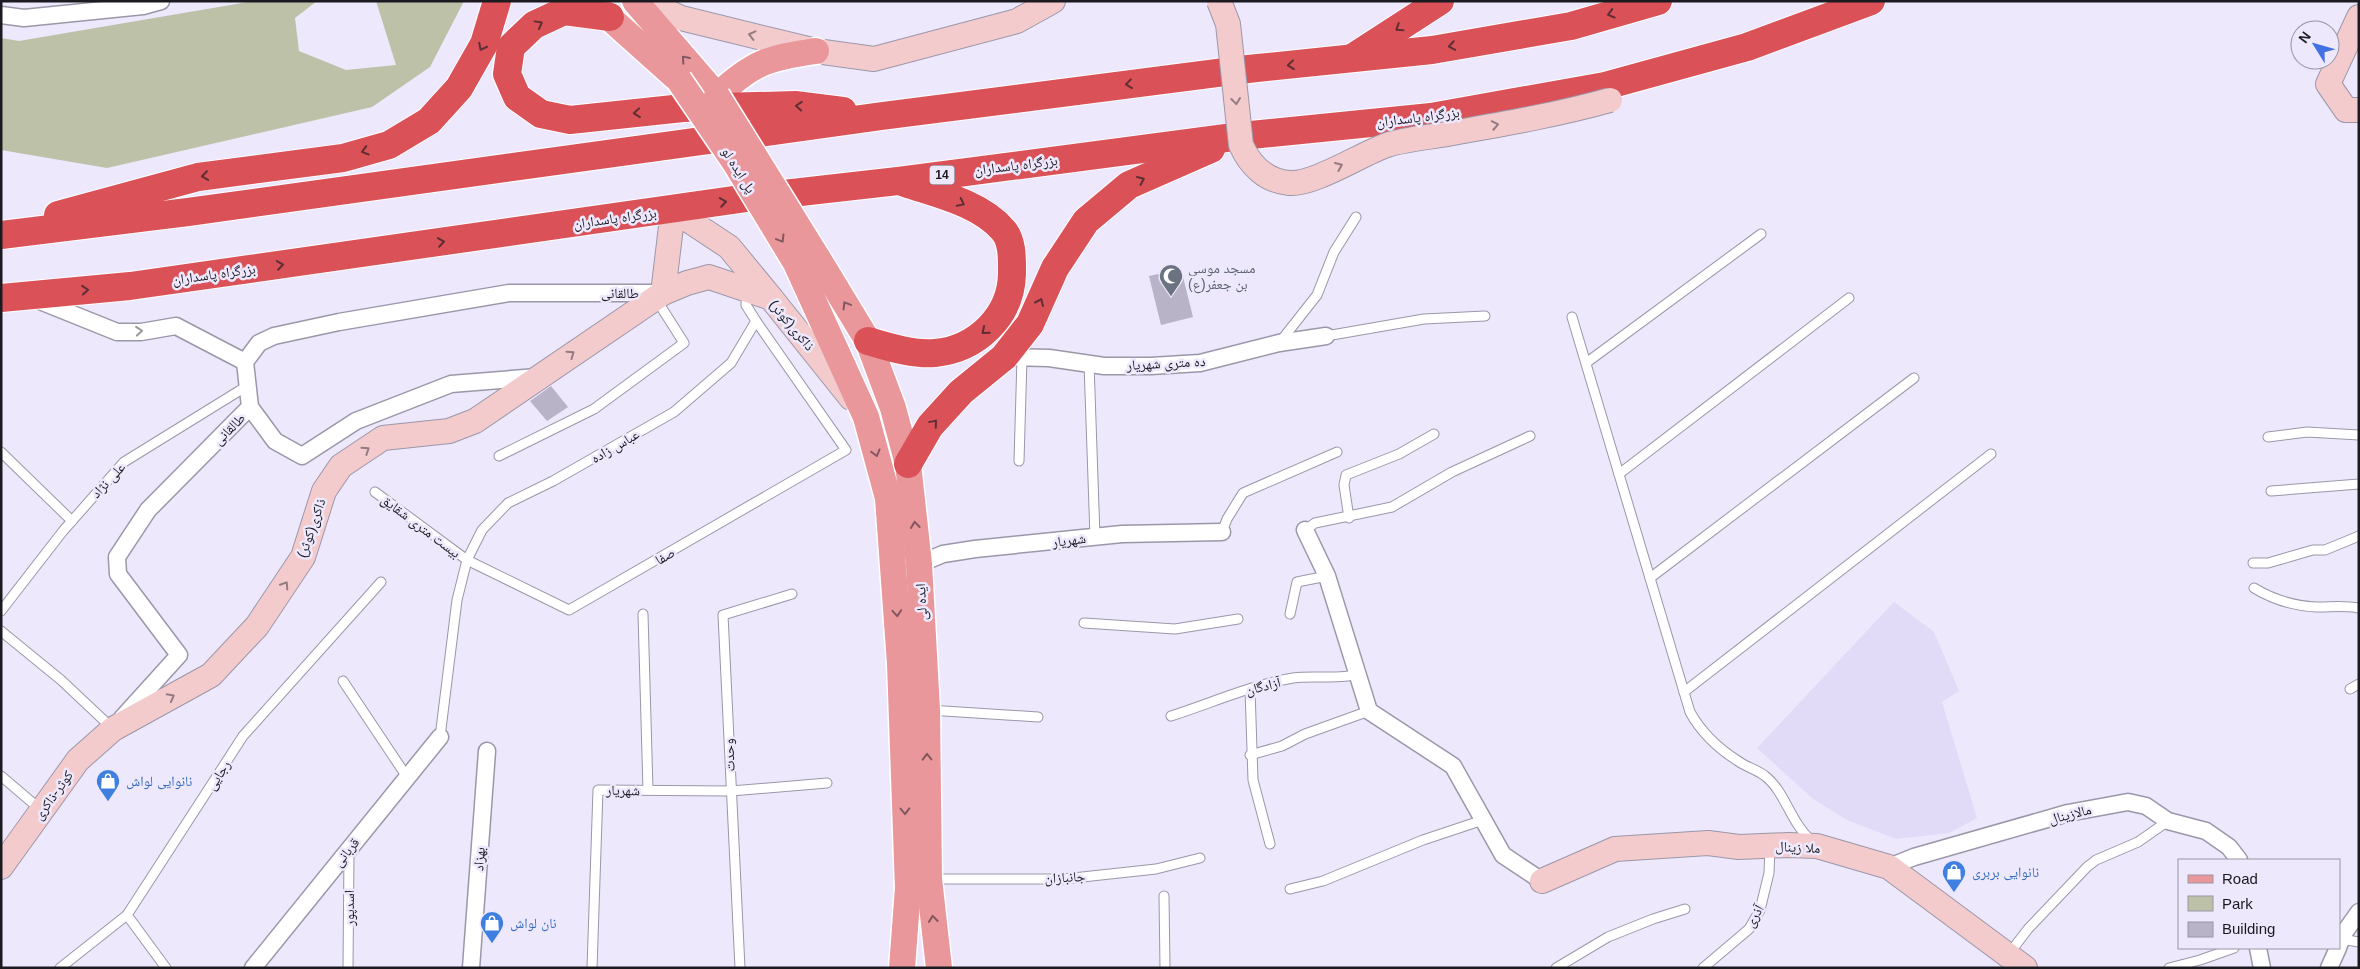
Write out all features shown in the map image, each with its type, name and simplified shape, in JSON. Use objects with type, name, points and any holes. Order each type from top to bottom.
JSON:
[{"type":"highway","points":[[1,234],[81,207],[198,177],[343,158],[389,145],[430,121],[459,88],[484,44],[497,1]]},
{"type":"highway","points":[[1351,58],[1440,1]]},
{"type":"highway","points":[[1,234],[188,212],[882,116],[1248,69],[1432,50],[1571,26],[1658,1]]},
{"type":"highway","name":"بزرگراه پاسداران","points":[[1,298],[130,286],[747,198],[898,181],[1241,136],[1431,117],[1605,86],[1747,48],[1871,1]]},
{"type":"highway","points":[[600,9],[564,11],[534,25],[511,47],[507,74],[518,97],[541,114],[570,120],[683,108],[795,105],[882,116]]},
{"type":"highway","points":[[908,464],[930,426],[961,392],[1013,357],[1055,268],[1086,221],[1130,185],[1241,136]]},
{"type":"highway","points":[[868,341],[906,351],[935,353],[964,346],[987,332],[1003,311],[1012,283],[1012,255],[1005,232],[995,222],[955,199],[898,181]]},
{"type":"main road","name":"پل ایده لو","points":[[635,1],[718,96],[807,260]]},
{"type":"main road","name":"پل ایده لو","points":[[600,9],[679,80],[736,164],[807,260]]},
{"type":"main road","points":[[718,96],[735,79],[756,65],[776,57],[816,51]]},
{"type":"main road","name":"ایده لی","points":[[807,260],[868,341],[892,408],[908,464],[919,564],[927,710],[929,879],[938,968]]},
{"type":"main road","name":"ایده لی","points":[[807,260],[866,417],[888,498],[900,663],[908,888],[902,968]]},
{"type":"street","points":[[1,15],[24,18],[143,6],[161,1]]},
{"type":"street","points":[[644,1],[681,18],[816,51],[874,59],[1017,21],[1053,1]]},
{"type":"street","points":[[1220,1],[1228,24],[1242,145],[1246,156],[1255,166],[1263,174],[1275,180],[1303,182],[1388,145],[1566,112],[1610,100],[1649,74]]},
{"type":"street","points":[[2359,17],[2328,84],[2346,110],[2359,110]]},
{"type":"street","points":[[659,295],[673,210],[729,247],[771,298]]},
{"type":"street","name":"ذاکری(کوثر)","points":[[112,729],[212,675],[257,626],[303,557],[324,491],[341,466],[383,438],[449,432],[475,421],[659,295],[686,283],[709,277],[771,298],[866,417]]},
{"type":"street","name":"طالقانی","points":[[112,729],[179,655],[118,574],[117,557],[148,510],[250,408],[245,362],[259,343],[274,336],[339,322],[499,295],[659,295]]},
{"type":"street","points":[[28,296],[117,332],[141,332],[176,326],[245,362]]},
{"type":"street","name":"ده متری شهریار","points":[[1013,357],[1151,366],[1200,363],[1280,343],[1326,336]]},
{"type":"street","points":[[250,408],[275,442],[302,456],[356,421],[451,384],[539,376]]},
{"type":"street","points":[[1305,530],[1327,576],[1369,711],[1453,766],[1503,855],[1542,880]]},
{"type":"street","name":"شهریار","points":[[919,564],[943,554],[1122,534],[1222,532]]},
{"type":"street","name":"کوثر-ذاکری","points":[[4,857],[42,811],[78,760],[112,729]]},
{"type":"street","name":"قربانی","points":[[252,968],[440,737]]},
{"type":"street","name":"بهزاد","points":[[471,968],[487,751]]},
{"type":"street","name":"مالازینال","points":[[1890,866],[1914,857],[2068,813],[2128,802],[2146,806],[2168,821],[2206,831],[2229,847],[2238,859]]},
{"type":"street","name":"ملا زینال","points":[[1542,880],[1615,849],[1708,843],[1740,847],[1818,846],[1890,866],[2016,962]]},
{"type":"street","points":[[2340,942],[2359,912]]},
{"type":"street","points":[[2258,949],[2262,968]]},
{"type":"street","points":[[2329,968],[2337,949]]},
{"type":"lane","points":[[1280,343],[1317,295],[1334,252],[1356,217]]},
{"type":"lane","points":[[1586,363],[1761,234]]},
{"type":"lane","name":"صفا","points":[[467,560],[570,610],[846,450],[756,321],[746,304],[747,289]]},
{"type":"lane","points":[[500,456],[594,409],[684,342],[659,295]]},
{"type":"lane","points":[[1619,474],[1848,298]]},
{"type":"lane","points":[[1326,336],[1424,319],[1485,316]]},
{"type":"lane","points":[[1572,317],[1690,712],[1707,737],[1737,760],[1765,776],[1778,792],[1803,834],[1818,846]]},
{"type":"lane","name":"عباس زاده","points":[[467,560],[482,530],[508,504],[553,481],[674,412],[731,363],[756,321]]},
{"type":"lane","points":[[1013,357],[1019,461]]},
{"type":"lane","points":[[1089,363],[1095,537]]},
{"type":"lane","points":[[1650,578],[1914,378]]},
{"type":"lane","name":"علی نژاد","points":[[1,611],[72,521],[124,462],[247,386]]},
{"type":"lane","points":[[2268,437],[2307,432],[2359,435]]},
{"type":"lane","points":[[1348,518],[1344,485],[1346,474],[1399,454],[1434,434]]},
{"type":"lane","points":[[1305,530],[1315,523],[1348,518],[1392,507],[1452,472],[1530,436]]},
{"type":"lane","points":[[1,452],[72,521]]},
{"type":"lane","points":[[1222,532],[1227,519],[1243,492],[1337,452]]},
{"type":"lane","points":[[1684,692],[1991,454]]},
{"type":"lane","points":[[2271,492],[2359,484]]},
{"type":"lane","name":"بیست متری شقایق","points":[[375,492],[467,560]]},
{"type":"lane","points":[[2253,563],[2268,563],[2313,550],[2326,550],[2359,536]]},
{"type":"lane","points":[[440,737],[457,600],[467,560]]},
{"type":"lane","points":[[1290,614],[1297,582],[1327,576]]},
{"type":"lane","name":"رجایی","points":[[60,968],[127,916],[243,736],[381,582]]},
{"type":"lane","points":[[2254,588],[2279,602],[2289,604],[2314,607],[2341,605],[2359,608]]},
{"type":"lane","name":"وحدت","points":[[740,968],[723,615],[792,594]]},
{"type":"lane","points":[[643,614],[648,790]]},
{"type":"lane","points":[[1084,623],[1175,629],[1238,619]]},
{"type":"lane","points":[[1,631],[61,680],[112,729]]},
{"type":"lane","name":"آزادگان","points":[[1171,716],[1250,689],[1295,678],[1344,678],[1359,674]]},
{"type":"lane","points":[[344,681],[407,777]]},
{"type":"lane","points":[[2350,689],[2359,684]]},
{"type":"lane","points":[[1250,689],[1252,780],[1270,844]]},
{"type":"lane","points":[[927,710],[1038,717]]},
{"type":"lane","points":[[1250,755],[1282,746],[1305,734],[1369,711]]},
{"type":"lane","points":[[1,776],[42,811]]},
{"type":"lane","name":"شهریار","points":[[592,968],[598,790],[731,791],[827,783]]},
{"type":"lane","points":[[1290,889],[1323,881],[1423,840],[1483,820]]},
{"type":"lane","points":[[2016,962],[2028,929],[2087,867],[2096,860],[2138,842],[2168,821]]},
{"type":"lane","name":"آذری","points":[[1703,968],[1749,929],[1760,910],[1769,873],[1770,846]]},
{"type":"lane","name":"اسدپور","points":[[348,968],[349,848]]},
{"type":"lane","name":"جانبازان","points":[[929,879],[1064,879],[1156,869],[1200,858]]},
{"type":"lane","points":[[1164,896],[1165,968]]},
{"type":"lane","points":[[1556,968],[1608,937],[1653,918],[1685,909]]},
{"type":"lane","points":[[127,916],[166,968]]},
{"type":"lane","points":[[2340,944],[2359,942]]},
{"type":"lane","points":[[2169,968],[2231,949]]},
{"type":"shaded area","points":[[1894,602],[1934,632],[1959,691],[1942,702],[1977,818],[1949,833],[1896,839],[1847,820],[1813,799],[1757,748]]},
{"type":"green space","points":[[254,1],[317,1],[295,18],[299,51],[346,70],[396,65],[376,1],[464,1],[430,67],[372,107],[107,168],[1,150],[1,38],[19,41]]},
{"type":"building","name":"مسجد موسی بن جعفر(ع)","points":[[1181,269],[1193,317],[1161,325],[1149,276]]},
{"type":"building","points":[[551,386],[568,407],[547,421],[530,401]]},
{"type":"place","name":"مسجد موسی بن جعفر(ع)","points":[[1171,297]]},
{"type":"place","name":"نانوایی لواش","points":[[108,802]]},
{"type":"place","name":"نانوایی بربری","points":[[1954,893]]},
{"type":"place","name":"نان لواش","points":[[492,944]]}]
